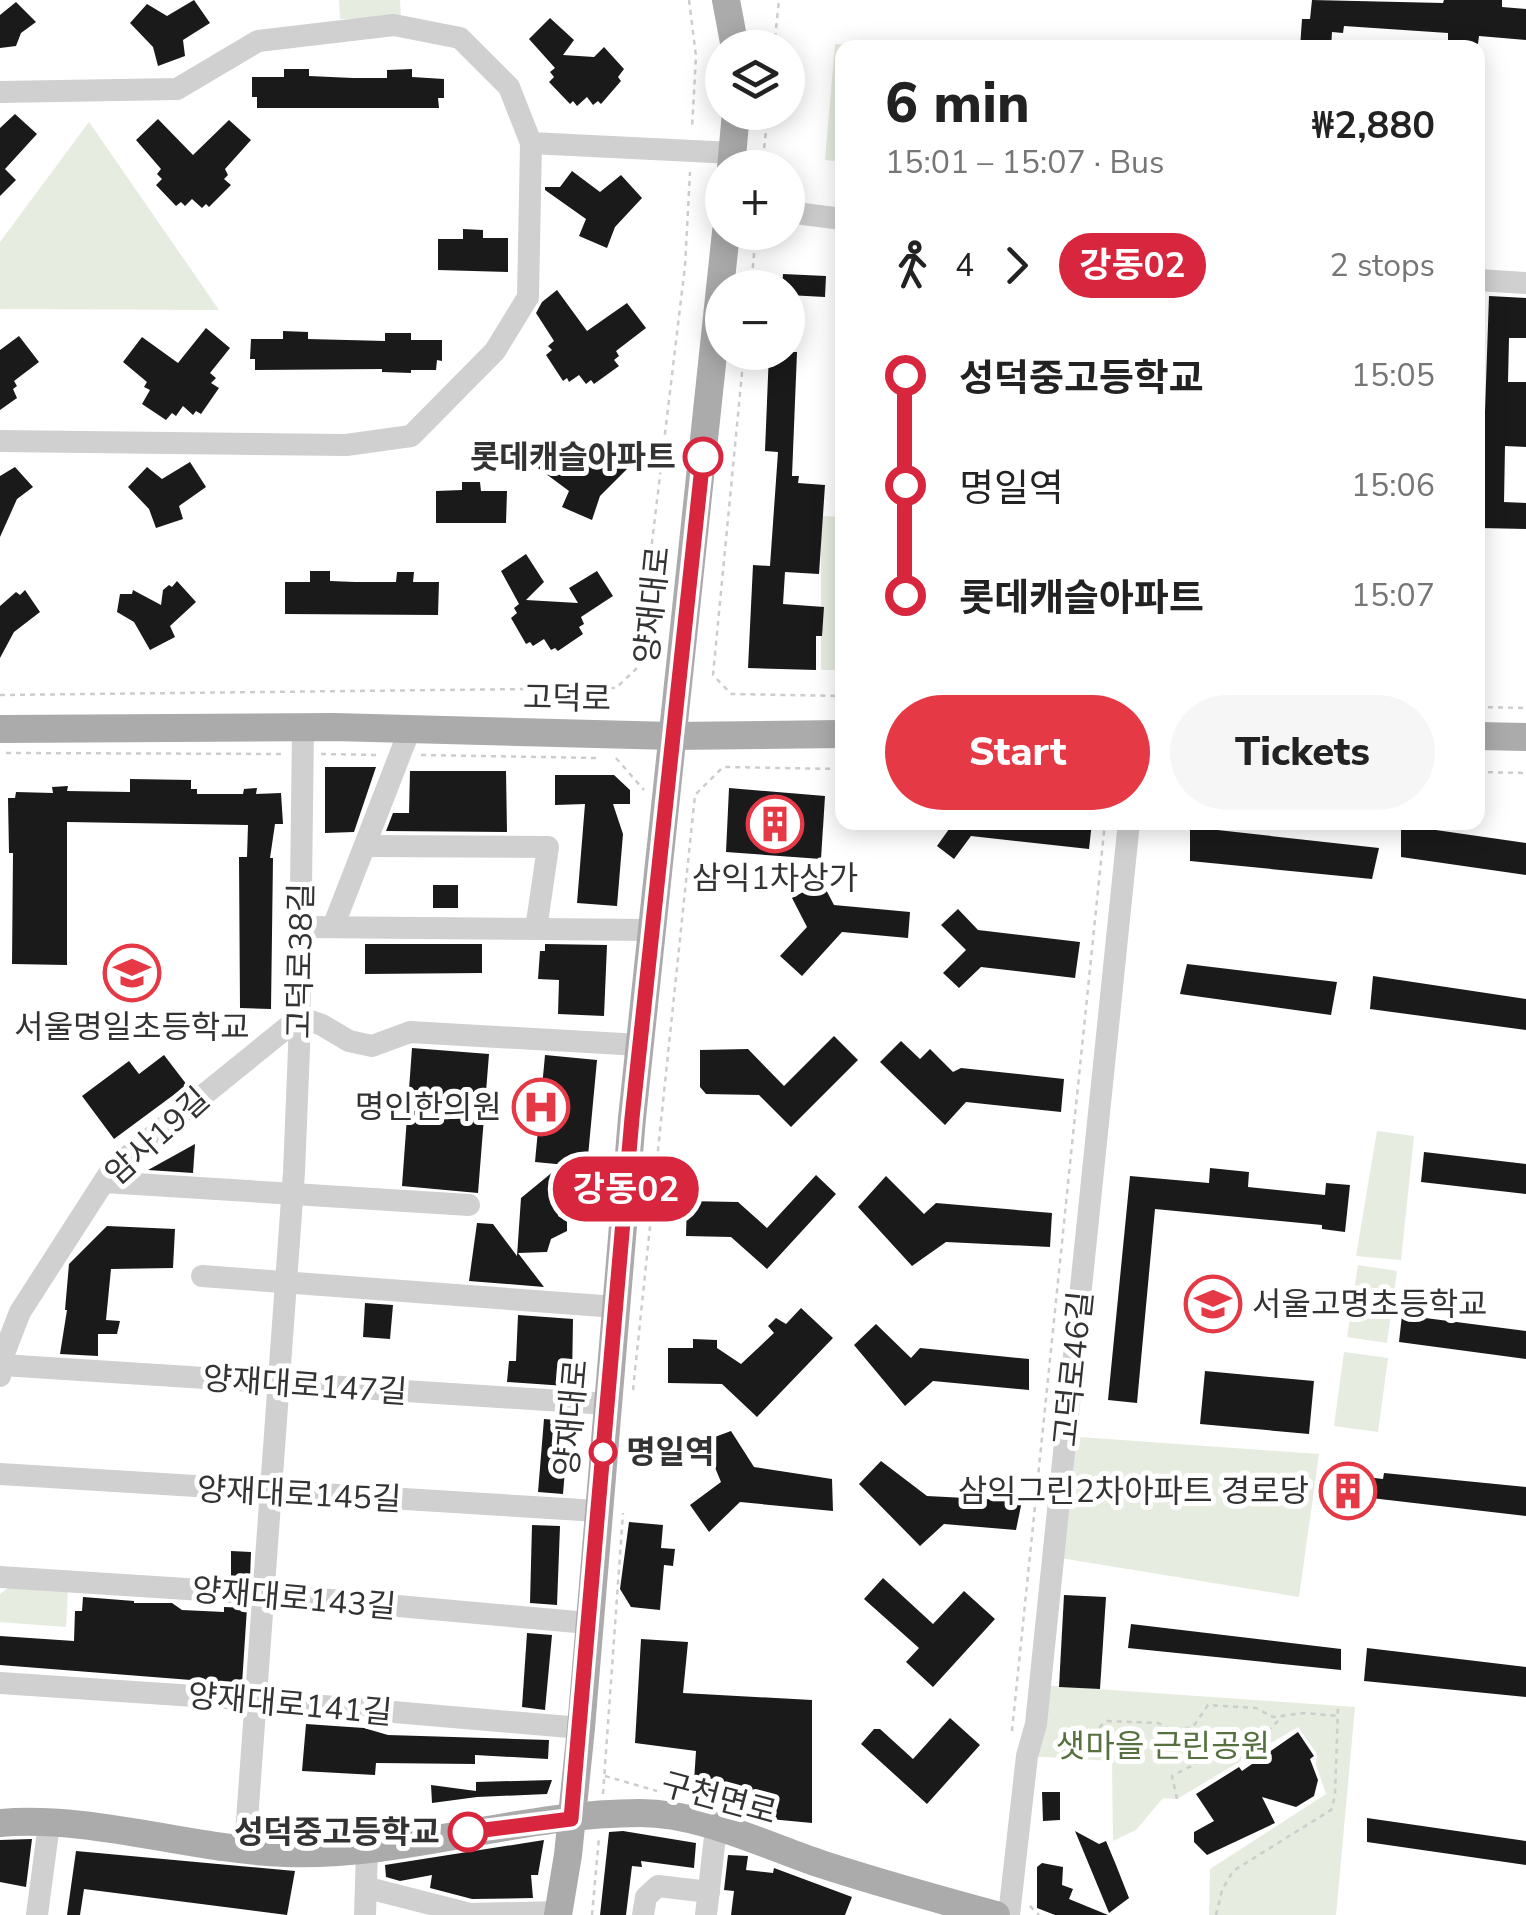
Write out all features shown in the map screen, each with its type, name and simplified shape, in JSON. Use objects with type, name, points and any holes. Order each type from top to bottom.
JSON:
[{"type":"main road","points":[[726,0],[732,30]]},
{"type":"main road","name":"양재대로","points":[[558,1914],[571,1819],[588,1623],[610,1509],[620,1400],[616,1306],[724,250]]},
{"type":"main road","name":"고덕로","points":[[0,729],[303,727],[672,736],[835,734]]},
{"type":"main road","points":[[1485,736],[1526,737]]},
{"type":"main road","name":"구천면로","points":[[0,1822],[48,1824],[282,1853],[367,1851],[478,1831],[641,1813],[690,1820],[860,1877],[996,1915]]},
{"type":"street","points":[[0,92],[178,89],[258,41],[394,25],[460,38],[509,88],[531,143],[528,298],[494,351],[411,436],[346,445],[0,441]]},
{"type":"street","points":[[531,143],[705,155]]},
{"type":"street","points":[[805,214],[835,218]]},
{"type":"street","points":[[1485,280],[1526,283]]},
{"type":"street","name":"고덕로38길","points":[[245,1848],[293,1195],[300,1017],[303,727]]},
{"type":"street","points":[[333,928],[410,729]]},
{"type":"street","name":"고덕로46길","points":[[1009,1915],[1028,1756],[1036,1724],[1128,830]]},
{"type":"street","points":[[365,846],[548,847],[536,930]]},
{"type":"street","points":[[301,927],[652,930]]},
{"type":"street","points":[[300,1017],[322,1024],[348,1042],[372,1046],[410,1032],[640,1045]]},
{"type":"street","name":"암사19길","points":[[1,1370],[10,1314],[112,1169],[300,1017]]},
{"type":"street","points":[[104,1182],[469,1205]]},
{"type":"street","points":[[202,1276],[616,1306]]},
{"type":"street","name":"양재대로147길","points":[[1,1370],[620,1400]]},
{"type":"street","name":"양재대로145길","points":[[0,1474],[272,1493],[610,1509]]},
{"type":"street","name":"양재대로143길","points":[[0,1577],[263,1594],[588,1623]]},
{"type":"street","name":"양재대로141길","points":[[0,1683],[580,1728]]},
{"type":"street","points":[[37,1915],[48,1824]]},
{"type":"street","points":[[643,1915],[646,1897],[658,1886],[708,1903],[716,1828]]},
{"type":"street","points":[[365,1915],[367,1851]]},
{"type":"street","points":[[368,1888],[470,1914],[558,1914]]},
{"type":"path","points":[[0,695],[616,688],[637,668],[685,266],[696,56],[689,0]]},
{"type":"path","points":[[776,30],[779,0]]},
{"type":"path","points":[[742,370],[713,675],[731,694],[835,696]]},
{"type":"path","points":[[1485,707],[1526,708]]},
{"type":"path","points":[[616,758],[644,790]]},
{"type":"path","points":[[620,1400],[695,794],[722,767],[835,768]]},
{"type":"path","points":[[1485,772],[1526,772]]},
{"type":"path","points":[[1012,1737],[1104,830]]},
{"type":"path","points":[[592,1915],[602,1816],[610,1509]]},
{"type":"path","points":[[1036,1724],[1057,1748],[1080,1750],[1107,1720],[1136,1720],[1158,1723],[1170,1730],[1184,1729],[1193,1727],[1208,1704],[1256,1708],[1273,1717],[1304,1713],[1338,1716]]},
{"type":"path","points":[[1216,1915],[1222,1890],[1233,1872],[1331,1810],[1335,1796],[1338,1706]]},
{"type":"path","points":[[1177,1799],[1172,1776],[1218,1752],[1260,1740],[1284,1715]]},
{"type":"green space","points":[[339,0],[400,0],[401,18],[340,19]]},
{"type":"green space","points":[[835,44],[835,161],[825,160]]},
{"type":"green space","points":[[89,122],[219,310],[0,309],[0,242]]},
{"type":"green space","points":[[821,516],[835,517],[835,670],[821,670]]},
{"type":"green space","points":[[1377,1131],[1414,1136],[1401,1260],[1356,1256]]},
{"type":"green space","points":[[1358,1265],[1397,1271],[1387,1343],[1347,1337]]},
{"type":"green space","points":[[1344,1352],[1388,1358],[1378,1432],[1334,1426]]},
{"type":"green space","points":[[1066,1436],[1319,1454],[1299,1597],[1054,1557]]},
{"type":"green space","points":[[11,1586],[68,1589],[66,1627],[0,1622],[0,1594]]},
{"type":"green space","name":"샛마을 근린공원","points":[[1040,1685],[1355,1707],[1336,1915],[1209,1915],[1210,1869],[1326,1794],[1316,1765],[1317,1754],[1298,1727],[1177,1799],[1163,1798],[1136,1830],[1113,1841],[1112,1761],[1028,1756]]},
{"type":"building","points":[[194,0],[210,23],[183,40],[185,56],[158,66],[153,47],[130,23],[147,4],[167,16]]},
{"type":"building","points":[[1312,0],[1502,0],[1502,7],[1526,9],[1526,40],[1479,36],[1478,40],[1448,40],[1448,33],[1344,26],[1343,33],[1332,32],[1332,40],[1301,40],[1302,19],[1310,19]]},
{"type":"building","points":[[16,2],[36,22],[21,33],[16,46],[0,48],[0,15]]},
{"type":"building","points":[[550,18],[574,40],[563,55],[594,57],[604,47],[624,69],[618,77],[621,81],[601,104],[598,101],[593,105],[587,97],[577,106],[573,101],[570,104],[549,82],[554,77],[550,72],[555,68],[529,39]]},
{"type":"building","points":[[284,69],[309,69],[309,76],[387,78],[387,70],[412,69],[412,77],[444,79],[444,98],[438,98],[439,108],[257,108],[257,97],[252,97],[252,77],[284,77]]},
{"type":"building","points":[[15,114],[37,134],[5,169],[16,180],[0,196],[0,128]]},
{"type":"building","points":[[158,119],[193,155],[229,120],[251,140],[225,169],[228,175],[224,179],[231,185],[209,207],[206,204],[202,208],[192,199],[185,206],[181,202],[176,206],[156,185],[162,179],[157,174],[161,169],[136,140]]},
{"type":"building","points":[[572,171],[600,192],[621,175],[642,198],[615,227],[607,248],[579,236],[586,219],[545,190],[560,187]]},
{"type":"building","points":[[463,229],[483,230],[483,238],[508,238],[508,272],[438,270],[438,239],[463,239]]},
{"type":"building","points":[[805,275],[826,276],[825,297],[805,296]]},
{"type":"building","points":[[557,290],[587,331],[627,303],[646,328],[616,351],[619,356],[614,360],[619,366],[594,384],[591,380],[586,384],[579,375],[569,382],[567,378],[563,381],[546,355],[554,341],[536,313]]},
{"type":"building","points":[[1489,296],[1526,298],[1526,338],[1509,338],[1508,382],[1526,382],[1526,447],[1505,446],[1504,502],[1526,503],[1526,529],[1485,528]]},
{"type":"building","points":[[206,328],[230,348],[210,373],[216,378],[211,383],[219,388],[201,414],[196,411],[193,415],[183,406],[176,416],[172,413],[166,420],[142,404],[150,390],[144,387],[147,382],[123,362],[142,337],[178,363]]},
{"type":"building","points":[[283,331],[308,332],[308,339],[385,341],[385,333],[411,333],[411,340],[442,340],[442,361],[437,360],[436,370],[411,373],[382,369],[255,370],[255,359],[250,359],[251,339],[283,339]]},
{"type":"building","points":[[19,336],[39,362],[14,381],[17,398],[0,410],[0,350]]},
{"type":"building","points":[[768,370],[796,370],[792,476],[799,476],[798,483],[825,485],[819,574],[785,572],[783,604],[824,607],[822,636],[816,636],[816,670],[748,668],[753,565],[770,566],[778,452],[765,451]]},
{"type":"building","points":[[555,443],[587,464],[606,447],[627,469],[600,496],[592,520],[562,507],[569,491],[538,468]]},
{"type":"building","points":[[190,462],[206,487],[179,506],[183,519],[156,528],[149,509],[128,487],[147,467],[162,479]]},
{"type":"building","points":[[15,467],[33,487],[17,499],[0,537],[0,476]]},
{"type":"building","points":[[462,482],[480,482],[481,491],[507,491],[506,523],[436,523],[436,491],[462,490]]},
{"type":"building","points":[[526,554],[544,582],[526,600],[578,603],[569,588],[597,571],[613,596],[581,617],[584,624],[579,627],[583,634],[558,651],[551,650],[544,639],[533,646],[530,642],[526,644],[511,618],[519,604],[501,571]]},
{"type":"building","points":[[310,571],[330,571],[330,581],[355,582],[396,582],[397,572],[414,572],[413,582],[439,582],[438,615],[285,614],[285,582],[310,582]]},
{"type":"building","points":[[177,581],[196,602],[170,626],[175,637],[150,650],[134,622],[117,612],[120,594],[132,594],[133,590],[161,605],[163,590]]},
{"type":"building","points":[[25,590],[40,612],[14,632],[0,658],[0,606],[16,592],[20,595]]},
{"type":"building","points":[[325,767],[376,767],[354,832],[325,833]]},
{"type":"building","points":[[410,771],[506,771],[507,832],[386,831],[393,813],[409,813]]},
{"type":"building","points":[[555,775],[614,775],[630,790],[630,804],[613,804],[623,834],[617,906],[577,903],[585,804],[555,805]]},
{"type":"building","name":"서울명일초등학교","points":[[130,779],[191,780],[191,789],[197,789],[197,794],[243,794],[244,789],[257,788],[256,794],[281,793],[283,824],[275,824],[270,858],[271,1009],[240,1008],[239,857],[247,857],[248,825],[67,822],[67,965],[12,964],[13,853],[9,853],[8,798],[15,798],[16,792],[53,793],[52,787],[68,786],[67,791],[130,792]]},
{"type":"building","name":"삼익1차상가","points":[[729,788],[825,796],[821,859],[726,852]]},
{"type":"building","points":[[948,830],[1091,830],[1089,849],[971,836],[954,859],[937,846]]},
{"type":"building","points":[[1190,830],[1379,848],[1372,879],[1190,861]]},
{"type":"building","points":[[1401,830],[1436,830],[1526,843],[1526,875],[1401,857]]},
{"type":"building","points":[[822,882],[834,905],[910,912],[908,938],[842,932],[802,976],[780,956],[807,927],[792,898]]},
{"type":"building","points":[[433,885],[458,885],[458,908],[433,908]]},
{"type":"building","points":[[958,909],[978,930],[1080,942],[1075,978],[981,967],[959,988],[943,973],[966,950],[941,925]]},
{"type":"building","points":[[365,944],[482,944],[482,973],[365,974]]},
{"type":"building","points":[[545,944],[607,945],[604,1016],[558,1014],[559,980],[538,979],[540,951],[545,951]]},
{"type":"building","points":[[1187,964],[1337,982],[1331,1015],[1180,994]]},
{"type":"building","points":[[1373,976],[1526,999],[1526,1030],[1370,1009]]},
{"type":"building","points":[[834,1036],[858,1060],[791,1127],[759,1095],[706,1094],[700,1087],[700,1050],[748,1049],[784,1086]]},
{"type":"building","points":[[901,1041],[920,1059],[930,1049],[953,1072],[961,1068],[1064,1079],[1061,1112],[966,1102],[945,1125],[880,1062]]},
{"type":"building","points":[[412,1048],[489,1054],[478,1193],[402,1186]]},
{"type":"building","points":[[164,1055],[187,1085],[114,1139],[82,1096],[129,1061],[139,1074]]},
{"type":"building","points":[[545,1055],[597,1060],[587,1167],[535,1162]]},
{"type":"building","points":[[195,1144],[193,1173],[148,1170]]},
{"type":"building","points":[[1424,1152],[1526,1164],[1526,1194],[1421,1182]]},
{"type":"building","points":[[560,1166],[558,1216],[567,1221],[567,1231],[551,1239],[547,1252],[518,1253],[544,1287],[469,1281],[477,1223],[493,1224],[517,1256],[521,1198]]},
{"type":"building","points":[[1210,1168],[1249,1172],[1248,1187],[1325,1195],[1326,1183],[1350,1185],[1345,1232],[1322,1229],[1322,1225],[1155,1209],[1137,1403],[1108,1400],[1130,1176],[1209,1183]]},
{"type":"building","points":[[816,1175],[836,1194],[767,1269],[731,1237],[686,1236],[687,1201],[738,1202],[767,1228]]},
{"type":"building","points":[[886,1176],[924,1214],[936,1203],[1052,1213],[1050,1247],[946,1242],[912,1266],[858,1207]]},
{"type":"building","points":[[107,1226],[175,1229],[173,1268],[111,1269],[106,1320],[120,1321],[117,1334],[98,1334],[98,1356],[60,1354],[69,1264]]},
{"type":"building","points":[[365,1303],[393,1305],[390,1339],[363,1337]]},
{"type":"building","points":[[801,1308],[833,1338],[757,1417],[722,1384],[668,1383],[668,1348],[693,1348],[693,1339],[717,1340],[717,1348],[741,1364],[774,1333],[768,1326],[776,1318],[786,1324]]},
{"type":"building","points":[[518,1315],[573,1319],[572,1381],[566,1386],[507,1382],[509,1361],[516,1361]]},
{"type":"building","points":[[1402,1315],[1526,1331],[1526,1359],[1399,1342]]},
{"type":"building","points":[[876,1324],[911,1358],[920,1348],[1029,1359],[1029,1390],[933,1381],[905,1406],[854,1345]]},
{"type":"building","points":[[1205,1371],[1314,1381],[1309,1434],[1200,1424]]},
{"type":"building","points":[[544,1419],[569,1421],[563,1494],[538,1492]]},
{"type":"building","points":[[731,1431],[754,1467],[832,1479],[833,1511],[740,1502],[709,1532],[690,1505],[721,1482],[704,1441]]},
{"type":"building","points":[[881,1461],[927,1496],[1022,1501],[1016,1530],[944,1524],[920,1546],[859,1484]]},
{"type":"building","points":[[1326,1472],[1383,1479],[1384,1473],[1526,1487],[1526,1516],[1371,1498],[1369,1509],[1322,1503]]},
{"type":"building","points":[[629,1522],[663,1525],[661,1548],[675,1549],[673,1566],[664,1565],[660,1610],[631,1607],[620,1589]]},
{"type":"building","points":[[532,1525],[560,1526],[557,1605],[530,1603]]},
{"type":"building","points":[[231,1551],[251,1552],[250,1578],[231,1577]]},
{"type":"building","points":[[883,1578],[933,1624],[964,1591],[995,1619],[933,1687],[906,1662],[919,1648],[864,1599]]},
{"type":"building","points":[[1064,1595],[1106,1597],[1100,1689],[1059,1687]]},
{"type":"building","points":[[83,1597],[172,1603],[182,1610],[224,1612],[224,1607],[247,1608],[242,1684],[0,1665],[0,1636],[74,1641],[75,1611],[82,1611]]},
{"type":"building","points":[[1131,1624],[1341,1649],[1341,1670],[1128,1648]]},
{"type":"building","points":[[527,1633],[552,1635],[545,1710],[522,1707]]},
{"type":"building","points":[[641,1639],[688,1642],[683,1693],[812,1700],[812,1823],[758,1818],[761,1802],[693,1797],[696,1751],[635,1743]]},
{"type":"building","points":[[1367,1648],[1526,1667],[1526,1697],[1364,1681]]},
{"type":"building","points":[[950,1718],[980,1745],[927,1804],[861,1744],[874,1729],[880,1729],[913,1759]]},
{"type":"building","points":[[306,1724],[364,1728],[388,1735],[549,1740],[548,1759],[475,1755],[475,1764],[376,1763],[375,1775],[302,1771]]},
{"type":"building","points":[[1298,1732],[1314,1756],[1310,1759],[1318,1780],[1314,1796],[1296,1807],[1262,1797],[1275,1823],[1207,1855],[1194,1842],[1194,1832],[1214,1821],[1196,1794],[1239,1767],[1242,1771]]},
{"type":"building","points":[[552,1780],[547,1794],[432,1803],[431,1785],[476,1791],[476,1782]]},
{"type":"building","points":[[1042,1792],[1060,1792],[1060,1820],[1043,1821]]},
{"type":"building","points":[[1367,1818],[1526,1841],[1526,1865],[1367,1842]]},
{"type":"building","points":[[1075,1831],[1099,1844],[1106,1841],[1116,1865],[1129,1898],[1109,1913]]},
{"type":"building","points":[[609,1832],[696,1843],[694,1868],[641,1861],[642,1867],[632,1866],[626,1915],[600,1915]]},
{"type":"building","points":[[32,1839],[26,1887],[0,1882],[0,1840]]},
{"type":"building","points":[[544,1840],[538,1875],[531,1875],[533,1898],[472,1899],[430,1888],[432,1875],[400,1881],[386,1877],[385,1865]]},
{"type":"building","points":[[76,1851],[295,1871],[287,1915],[84,1889],[80,1915],[67,1915]]},
{"type":"building","points":[[728,1855],[748,1856],[746,1870],[773,1873],[774,1868],[852,1897],[845,1915],[731,1915],[734,1891],[724,1890]]},
{"type":"building","points":[[1042,1863],[1063,1867],[1062,1885],[1073,1889],[1069,1899],[1108,1915],[1055,1915],[1037,1908],[1037,1867]]},
{"type":"bus line","name":"강동02","points":[[468,1832],[571,1819],[632,1118],[703,457]]},
{"type":"place","name":"롯데캐슬아파트","points":[[703,457]]},
{"type":"place","name":"삼익1차상가","points":[[775,824]]},
{"type":"place","name":"서울명일초등학교","points":[[132,973]]},
{"type":"place","name":"명인한의원","points":[[541,1107]]},
{"type":"place","name":"서울고명초등학교","points":[[1213,1304]]},
{"type":"place","name":"명일역","points":[[603,1452]]},
{"type":"place","name":"삼익그린2차아파트 경로당","points":[[1348,1491]]},
{"type":"place","name":"성덕중고등학교","points":[[468,1832]]}]
